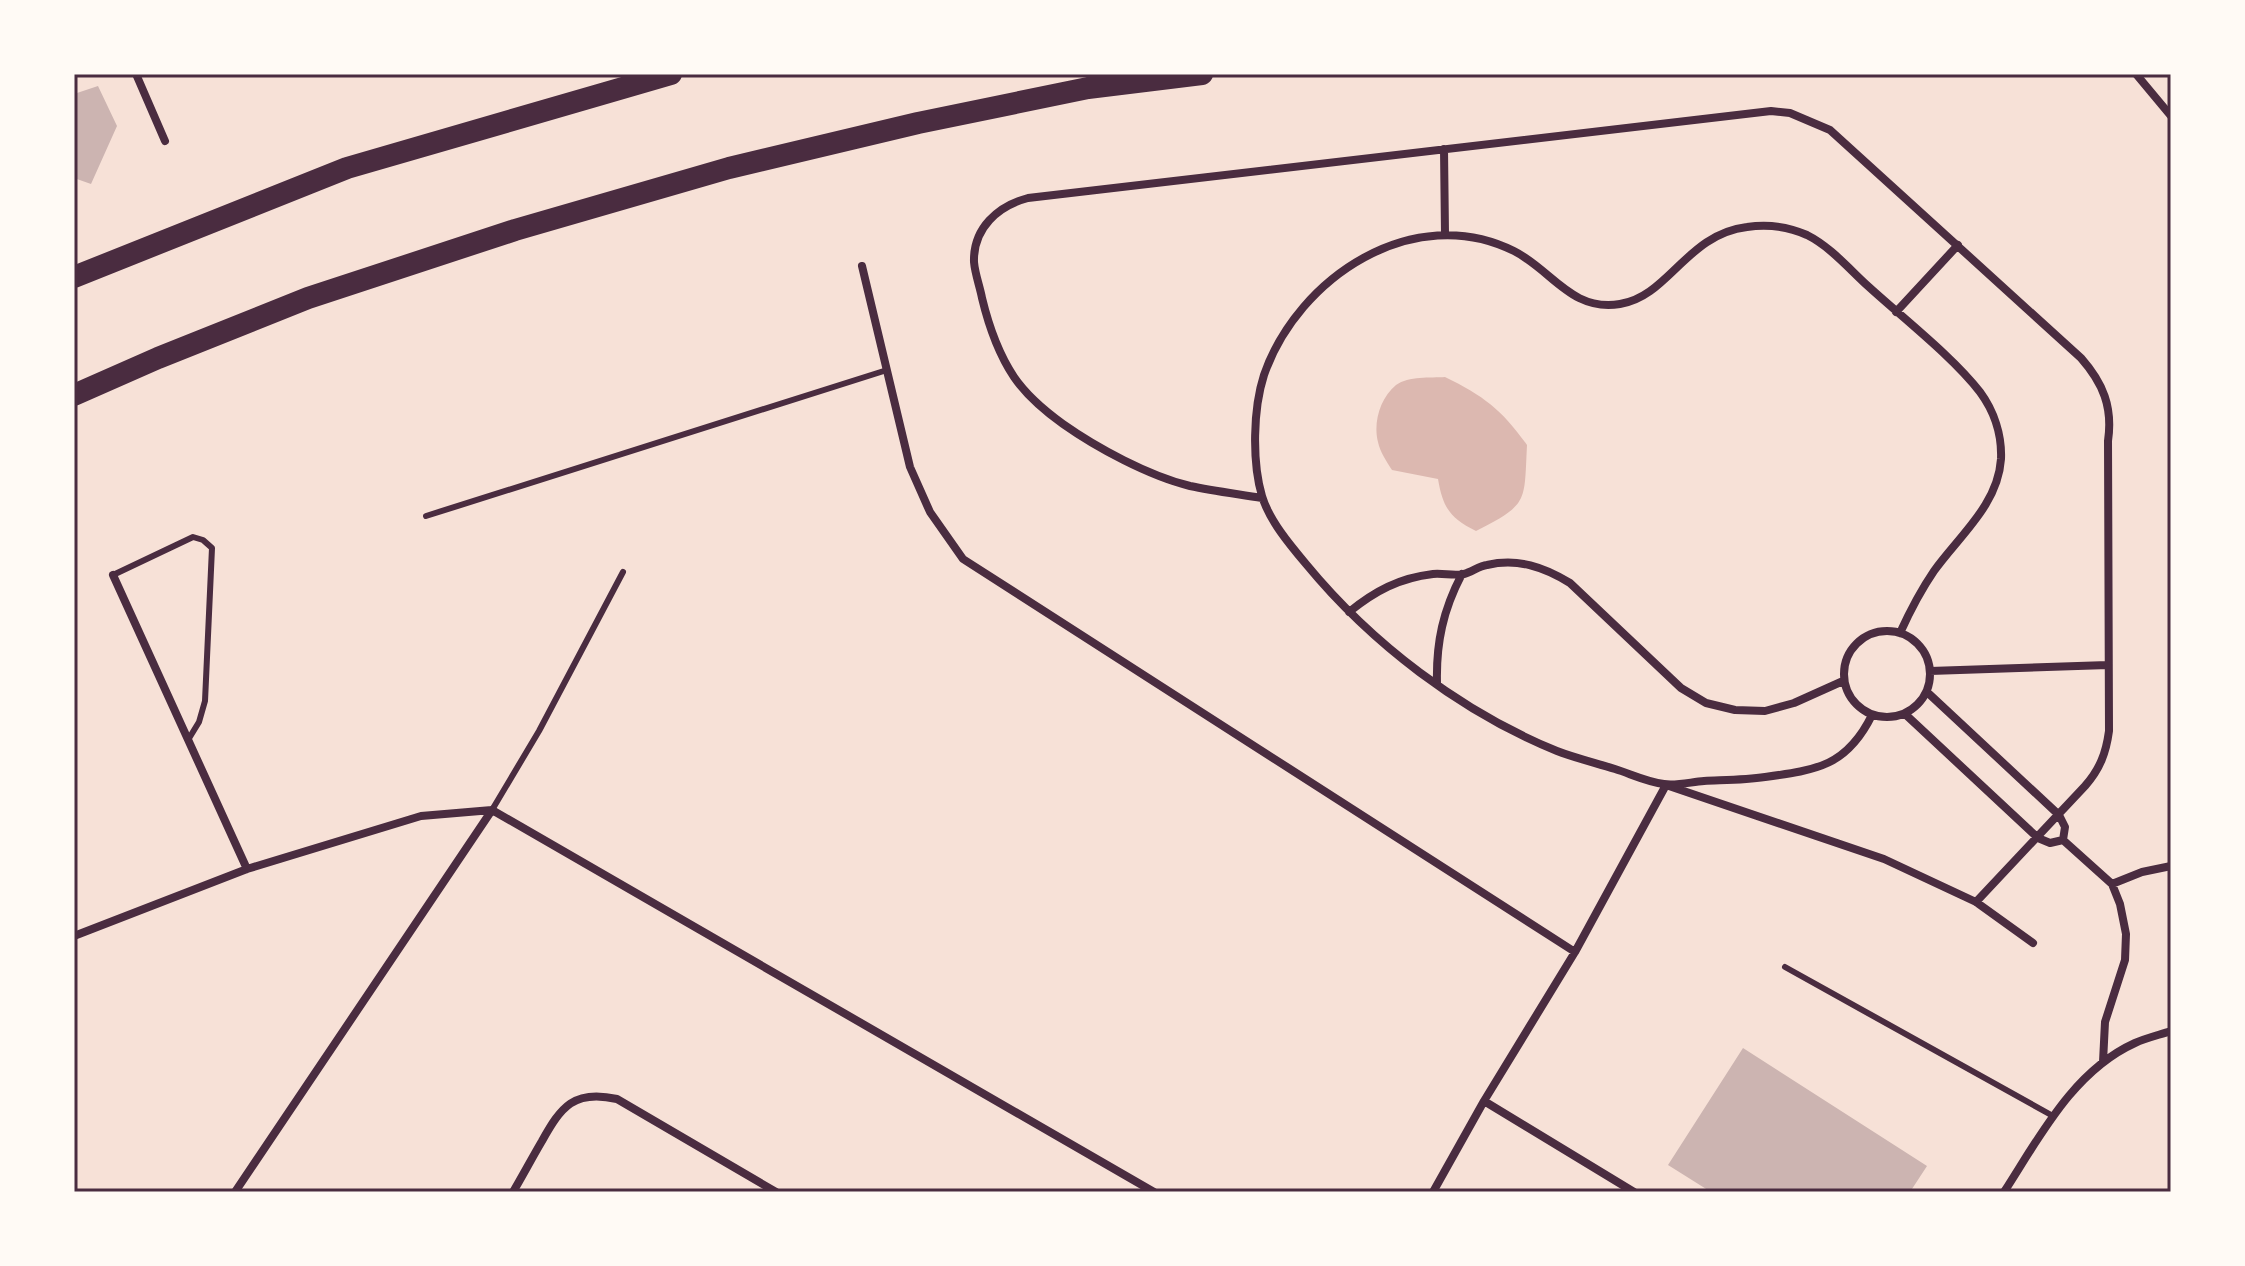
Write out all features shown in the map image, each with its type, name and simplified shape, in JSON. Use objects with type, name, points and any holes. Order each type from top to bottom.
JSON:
[{"type":"highway","points":[[74,277],[347,168],[671,74]]},
{"type":"highway","points":[[74,395],[308,298],[515,230],[729,168],[918,123],[1088,88],[1202,74]]},
{"type":"street","points":[[136,74],[165,141]]},
{"type":"street","points":[[2136,74],[2171,116]]},
{"type":"street","points":[[1262,498],[1188,485],[1138,466],[1087,439],[1038,405],[1016,380],[998,350],[974,263],[976,244],[984,226],[996,212],[1011,202],[1028,198],[1771,111],[1790,113],[1830,130],[2081,358],[2104,389],[2111,423],[2108,441],[2107,749],[2094,776],[1976,902]]},
{"type":"street","points":[[1444,149],[1445,234]]},
{"type":"street","points":[[1900,633],[1930,578],[1985,506],[1996,485],[2001,461],[1996,425],[1980,392],[1834,254],[1808,236],[1778,226],[1745,227],[1715,236],[1689,254],[1644,296],[1620,304],[1594,304],[1570,295],[1519,253],[1484,238],[1445,234],[1405,239],[1366,255],[1333,279],[1290,322],[1263,377],[1254,437],[1262,498],[1288,544],[1349,612],[1391,649],[1437,683],[1489,717],[1557,751],[1884,859],[1976,902],[2033,943]]},
{"type":"street","points":[[1896,312],[1958,245]]},
{"type":"street","points":[[862,266],[910,467],[930,512],[963,559],[1575,952]]},
{"type":"street","points":[[1349,612],[1368,596],[1390,584],[1425,575],[1462,574],[1483,565],[1506,562],[1529,564],[1551,571],[1570,583],[1681,688],[1706,703],[1735,710],[1765,711],[1794,703],[1843,681]]},
{"type":"street","points":[[1437,683],[1436,655],[1440,627],[1449,599],[1462,574]]},
{"type":"street","points":[[113,575],[247,869]]},
{"type":"street","points":[[1885,631],[1912,638],[1928,659],[1930,671],[1927,692],[1918,705],[1905,714],[1888,718],[1872,715],[1853,702],[1843,681],[1843,666],[1858,641],[1871,633],[1885,631]]},
{"type":"street","points":[[1930,671],[2108,665]]},
{"type":"street","points":[[1927,692],[2059,815],[2065,827],[2063,840]]},
{"type":"street","points":[[1905,714],[2038,838],[2050,843],[2063,840]]},
{"type":"street","points":[[1666,785],[1811,771],[1831,763],[1848,750],[1862,734],[1872,715]]},
{"type":"street","points":[[1433,1192],[1484,1101],[1575,952],[1666,785]]},
{"type":"street","points":[[235,1192],[492,810]]},
{"type":"street","points":[[74,936],[247,869],[421,816],[492,810],[1154,1192]]},
{"type":"street","points":[[2063,840],[2112,884],[2126,934],[2125,960],[2105,1022],[2103,1062]]},
{"type":"street","points":[[2112,884],[2142,872],[2171,866]]},
{"type":"street","points":[[2004,1192],[2053,1116],[2076,1087],[2103,1062],[2135,1043],[2171,1031]]},
{"type":"street","points":[[513,1192],[554,1119],[566,1105],[582,1097],[600,1095],[617,1099],[776,1192]]},
{"type":"street","points":[[1484,1101],[1634,1192]]},
{"type":"lane","points":[[426,516],[887,370]]},
{"type":"lane","points":[[113,575],[193,537],[203,540],[212,548],[205,701],[199,722],[188,740]]},
{"type":"lane","points":[[492,810],[539,731],[623,572]]},
{"type":"lane","points":[[1785,967],[2053,1116]]},
{"type":"shaded area","points":[[1445,377],[1491,405],[1527,445],[1524,491],[1520,500],[1506,514],[1476,531],[1449,511],[1438,479],[1392,470],[1378,442],[1376,427],[1379,411],[1390,390],[1407,380]]},
{"type":"building","points":[[98,86],[117,126],[91,184],[74,178],[74,94]]},
{"type":"building","points":[[1743,1048],[1927,1166],[1910,1192],[1711,1192],[1668,1165]]}]
